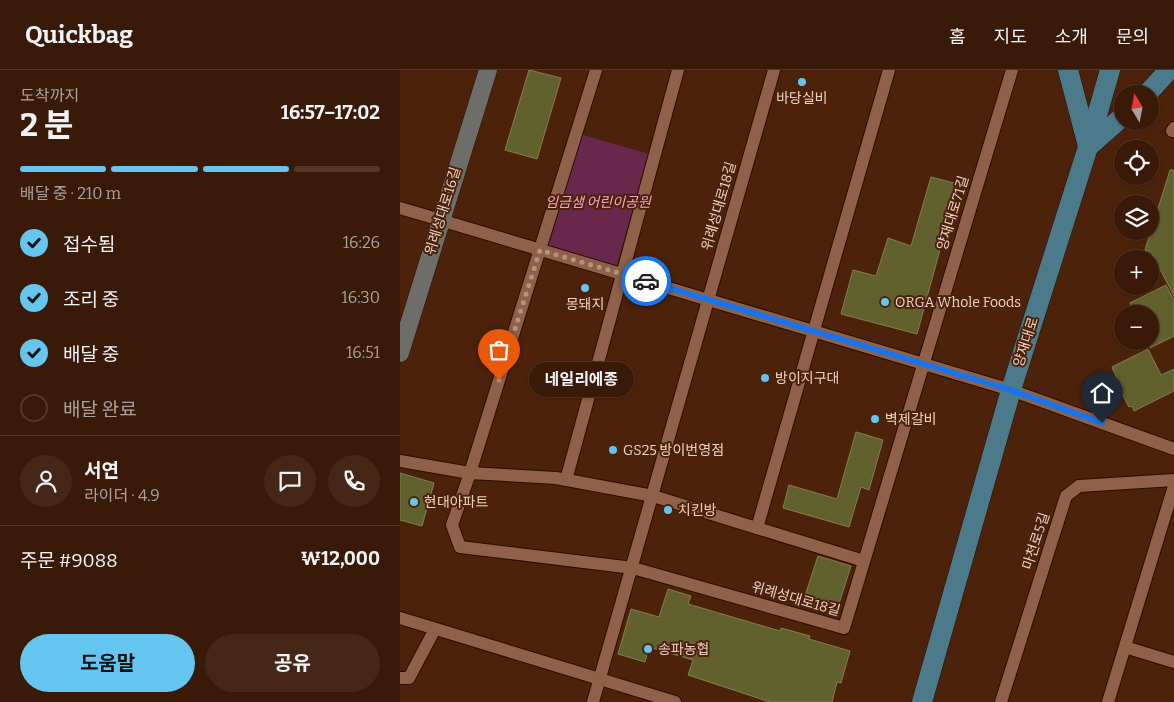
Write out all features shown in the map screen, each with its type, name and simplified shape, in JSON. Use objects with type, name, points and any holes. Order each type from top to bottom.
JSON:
[{"type":"main road","points":[[1068,70],[1088,148],[1114,124]]},
{"type":"main road","name":"양재대로","points":[[922,702],[1011,390],[1088,148],[1110,70]]},
{"type":"main road","points":[[1155,85],[1169,70]]},
{"type":"street","name":"위례성대로16길","points":[[400,353],[488,70]]},
{"type":"street","points":[[470,473],[596,70]]},
{"type":"street","points":[[566,480],[678,70]]},
{"type":"street","name":"위례성대로18길","points":[[594,702],[774,70]]},
{"type":"street","points":[[757,528],[889,70]]},
{"type":"street","name":"양재대로71길","points":[[864,561],[1012,70]]},
{"type":"street","points":[[400,208],[1011,390],[1174,448]]},
{"type":"street","points":[[400,461],[470,473],[566,480],[653,496],[864,561]]},
{"type":"street","name":"위례성대로18길","points":[[470,473],[452,525],[460,547],[633,568],[844,628],[864,561]]},
{"type":"street","name":"마천로5길","points":[[1001,702],[1066,496],[1079,486],[1174,480]]},
{"type":"street","points":[[1108,702],[1174,486]]},
{"type":"street","points":[[400,618],[674,702]]},
{"type":"street","points":[[400,678],[408,678],[435,629]]},
{"type":"street","points":[[1124,647],[1174,662]]},
{"type":"green space","name":"임금샘 어린이공원","points":[[580,134],[649,154],[615,271],[546,251]]},
{"type":"building","points":[[529,70],[561,78],[537,159],[505,150]]},
{"type":"building","points":[[1170,170],[1174,170],[1174,296],[1159,267],[1159,250],[1145,250],[1148,240],[1159,240],[1159,205]]},
{"type":"building","points":[[931,177],[958,184],[917,334],[841,314],[853,270],[876,276],[888,238],[911,246]]},
{"type":"building","points":[[1166,285],[1174,300],[1174,336],[1159,344],[1159,305],[1131,305],[1130,303],[1146,295],[1159,295],[1159,288]]},
{"type":"building","points":[[1148,350],[1161,375],[1174,369],[1174,391],[1134,411],[1132,406],[1129,407],[1115,380],[1117,379],[1112,367]]},
{"type":"building","points":[[856,432],[883,440],[869,490],[861,487],[849,527],[783,508],[789,485],[837,499]]},
{"type":"building","name":"현대아파트","points":[[400,473],[434,483],[422,526],[400,520]]},
{"type":"building","points":[[818,556],[851,566],[836,613],[803,602]]},
{"type":"building","points":[[668,589],[691,596],[688,604],[780,631],[781,628],[810,636],[809,639],[850,651],[841,683],[837,682],[832,702],[770,702],[688,675],[693,660],[649,647],[645,662],[618,654],[631,609],[659,617]]},
{"type":"way so far","points":[[499,380],[540,250],[646,281]]},
{"type":"place","name":"바당실비","points":[[802,82]]},
{"type":"place","name":"몽돼지","points":[[585,288]]},
{"type":"place","name":"ORGA Whole Foods","points":[[885,302]]},
{"type":"place","name":"방이지구대","points":[[765,378]]},
{"type":"place","name":"네일리에종","points":[[499,380]]},
{"type":"place","name":"벽제갈비","points":[[875,419]]},
{"type":"place","name":"GS25 방이번영점","points":[[613,450]]},
{"type":"place","name":"현대아파트","points":[[414,502]]},
{"type":"place","name":"치킨방","points":[[668,510]]},
{"type":"place","name":"송파농협","points":[[648,649]]},
{"type":"route","points":[[646,281],[1011,390],[1102,423]]}]
